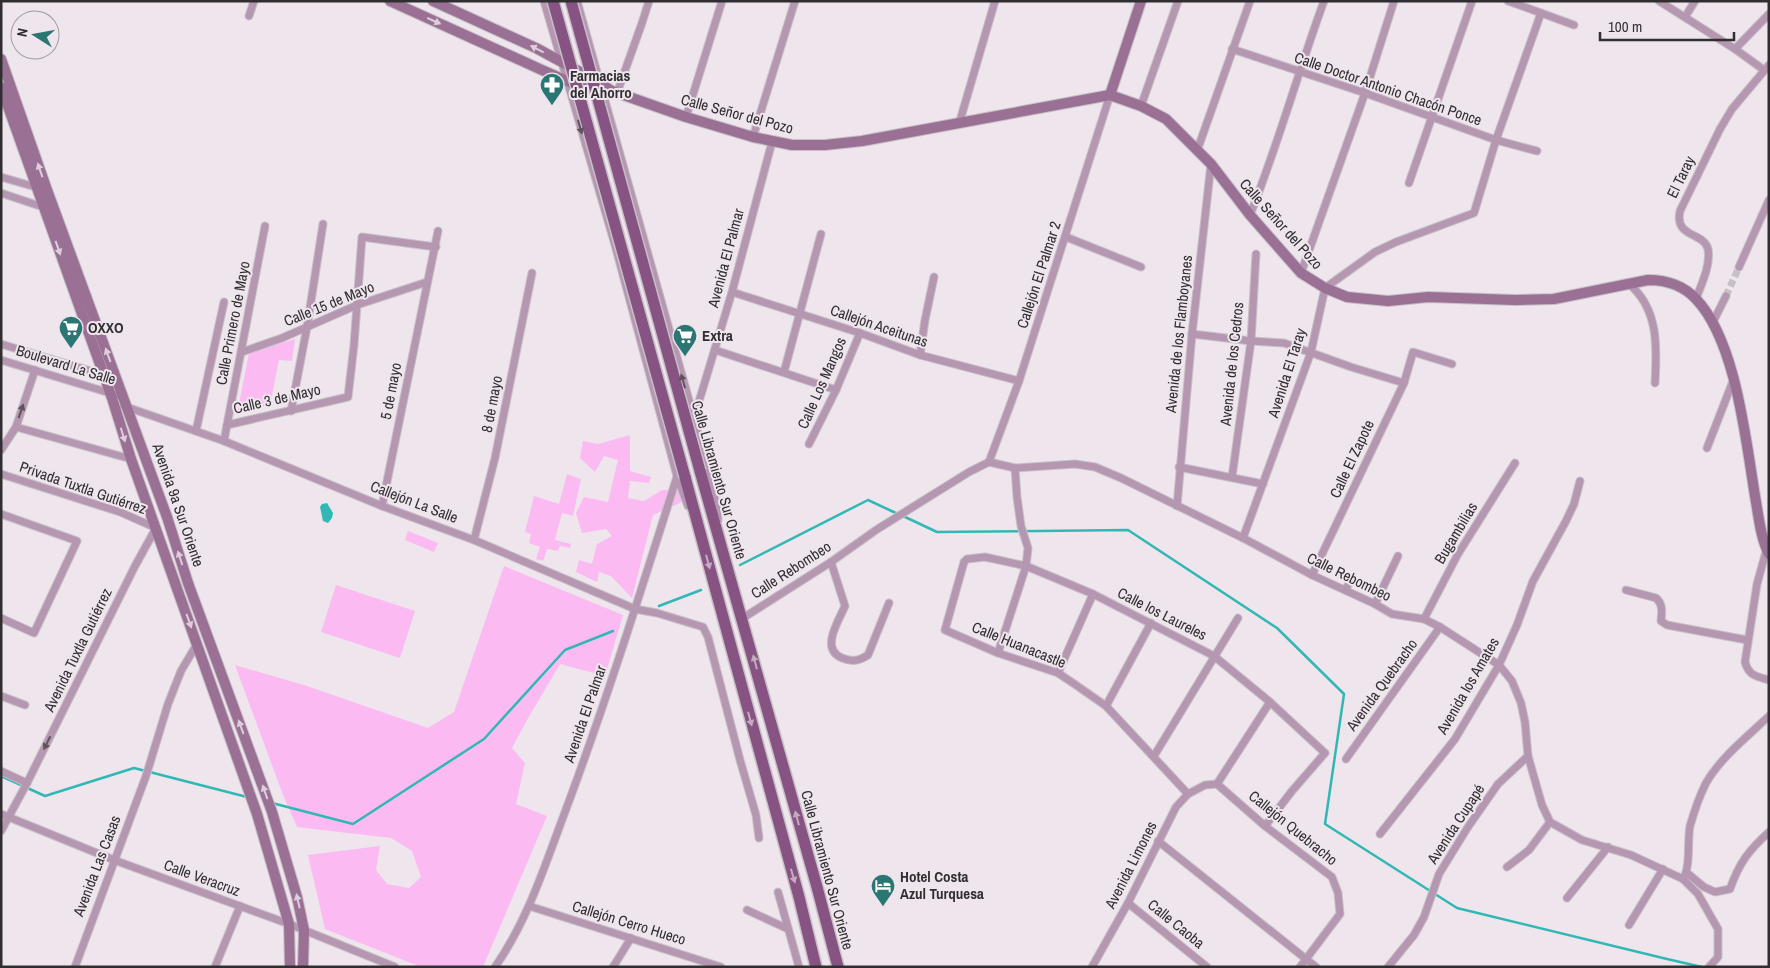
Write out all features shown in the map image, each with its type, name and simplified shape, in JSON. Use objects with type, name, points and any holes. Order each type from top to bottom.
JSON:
[{"type":"main road","points":[[390,1],[566,80],[603,88]]},
{"type":"main road","points":[[433,1],[536,48],[603,88]]},
{"type":"main road","name":"Calle Libramiento Sur Oriente","points":[[553,1],[681,476],[695,515],[799,897],[816,967]]},
{"type":"main road","name":"Calle Libramiento Sur Oriente","points":[[571,1],[838,967]]},
{"type":"main road","points":[[1110,95],[1141,1]]},
{"type":"main road","name":"Avenida 9a Sur Oriente","points":[[1,59],[47,190],[55,225],[102,375],[114,404],[131,459],[257,814],[289,924],[290,967]]},
{"type":"main road","name":"Avenida 9a Sur Oriente","points":[[1,87],[43,207],[55,225],[117,379],[167,517],[188,583],[272,812],[297,897],[304,930],[303,967]]},
{"type":"main road","name":"Calle Señor del Pozo","points":[[603,88],[686,117],[753,137],[792,145],[862,142],[1110,95],[1141,106],[1166,119],[1211,164],[1250,215],[1301,273],[1325,288],[1347,296],[1388,301],[1428,297],[1515,300],[1554,299],[1648,280],[1661,280],[1676,285],[1696,299],[1713,322],[1734,378],[1759,516],[1768,548]]},
{"type":"main road","points":[[177,587],[188,583]]},
{"type":"street","points":[[249,16],[254,1]]},
{"type":"street","points":[[544,1],[681,476]]},
{"type":"street","points":[[577,1],[603,88],[694,418],[717,507],[717,530]]},
{"type":"street","points":[[603,88],[642,23],[648,1]]},
{"type":"street","points":[[686,117],[722,1]]},
{"type":"street","points":[[753,137],[795,1]]},
{"type":"street","points":[[959,124],[995,1]]},
{"type":"street","points":[[1141,106],[1178,1]]},
{"type":"street","points":[[1197,151],[1250,1]]},
{"type":"street","points":[[1250,215],[1324,1]]},
{"type":"street","points":[[1301,273],[1365,93],[1394,1]]},
{"type":"street","points":[[1409,182],[1472,1]]},
{"type":"street","points":[[1508,1],[1574,25]]},
{"type":"street","points":[[1659,1],[1766,68]]},
{"type":"street","points":[[1685,17],[1695,1]]},
{"type":"street","points":[[1325,288],[1375,252],[1396,242],[1474,213],[1496,140],[1541,13]]},
{"type":"street","points":[[1735,49],[1769,14]]},
{"type":"street","name":"Calle Doctor Antonio Chacón Ponce","points":[[1232,49],[1365,93],[1496,140],[1537,151]]},
{"type":"street","name":"El Taray","points":[[1696,299],[1707,266],[1708,250],[1703,242],[1682,227],[1678,220],[1680,211],[1720,129],[1732,109],[1766,68]]},
{"type":"street","name":"Callejón El Palmar 2","points":[[989,462],[1019,381],[1110,95]]},
{"type":"street","name":"Avenida El Palmar","points":[[686,437],[694,418],[732,292],[772,142]]},
{"type":"street","name":"Avenida de los Flamboyanes","points":[[1177,506],[1192,334],[1211,164]]},
{"type":"street","points":[[1,177],[47,190]]},
{"type":"street","points":[[1,193],[43,207]]},
{"type":"street","points":[[1739,267],[1769,200]]},
{"type":"street","points":[[291,411],[307,327],[323,224]]},
{"type":"street","name":"Calle Primero de Mayo","points":[[227,425],[265,226]]},
{"type":"street","name":"5 de mayo","points":[[382,506],[438,231]]},
{"type":"street","points":[[784,372],[821,234]]},
{"type":"street","points":[[357,305],[362,237],[436,247]]},
{"type":"street","points":[[1066,237],[1141,267]]},
{"type":"street","name":"Avenida de los Cedros","points":[[1232,477],[1250,341],[1256,254]]},
{"type":"street","name":"8 de mayo","points":[[474,540],[495,458],[532,273]]},
{"type":"street","points":[[920,355],[934,277]]},
{"type":"street","name":"Calle 15 de Mayo","points":[[242,352],[357,305],[427,282]]},
{"type":"street","points":[[1629,284],[1643,298],[1652,322],[1657,346],[1655,383]]},
{"type":"street","name":"Avenida El Taray","points":[[1243,538],[1311,352],[1325,288]]},
{"type":"street","name":"Callejón Aceitunas","points":[[732,292],[860,333],[920,355],[1019,381]]},
{"type":"street","points":[[1713,322],[1726,296]]},
{"type":"street","points":[[196,431],[224,302]]},
{"type":"street","name":"Calle 3 de Mayo","points":[[224,441],[227,425],[348,397],[357,305]]},
{"type":"street","name":"Calle Los Mangos","points":[[809,444],[836,390],[860,333]]},
{"type":"street","points":[[1192,334],[1284,343],[1351,367],[1404,382]]},
{"type":"street","name":"Boulevard La Salle","points":[[1,344],[117,379]]},
{"type":"street","points":[[715,350],[836,390]]},
{"type":"street","name":"Calle El Zapote","points":[[1312,575],[1404,382],[1413,352],[1452,364]]},
{"type":"street","name":"Boulevard La Salle","points":[[1,360],[123,396]]},
{"type":"street","points":[[1,450],[16,427],[35,370]]},
{"type":"street","points":[[1707,448],[1734,378]]},
{"type":"street","name":"Callejón La Salle","points":[[114,404],[224,441],[382,506],[474,540],[634,612],[646,610],[703,627],[708,637],[756,815],[760,838]]},
{"type":"street","points":[[16,427],[131,459]]},
{"type":"street","name":"Avenida El Palmar","points":[[495,967],[504,954],[529,906],[596,730],[681,476],[682,462]]},
{"type":"street","name":"Calle Rebombeo","points":[[743,618],[831,562],[854,544],[969,472],[989,462],[1015,468],[1075,464],[1094,467],[1121,478],[1243,538],[1312,575],[1392,614],[1424,619],[1500,665],[1512,680],[1521,704],[1525,722],[1528,756],[1542,805],[1550,822]]},
{"type":"street","name":"Bugambilias","points":[[1424,619],[1458,554],[1515,463]]},
{"type":"street","points":[[1179,467],[1263,484]]},
{"type":"street","points":[[998,653],[1026,566],[1028,548],[1021,526],[1016,497],[1015,468]]},
{"type":"street","name":"Privada Tuxtla Gutiérrez","points":[[1,474],[120,512],[156,528]]},
{"type":"street","name":"Avenida los Amates","points":[[1380,834],[1454,739],[1500,665],[1517,626],[1533,581],[1558,538],[1574,504],[1580,480]]},
{"type":"street","points":[[1,514],[77,541],[34,633],[1,618]]},
{"type":"street","name":"Avenida Tuxtla Gutiérrez","points":[[5,815],[27,784],[135,566],[156,528]]},
{"type":"street","points":[[1768,548],[1757,584],[1745,662],[1747,671],[1769,680]]},
{"type":"street","points":[[1374,604],[1398,556]]},
{"type":"street","name":"Calle los Laureles","points":[[945,630],[967,559],[985,557],[1026,566],[1093,594],[1214,656],[1270,702],[1325,753],[1265,826]]},
{"type":"street","points":[[831,562],[845,606],[832,638],[830,647],[834,654],[850,661],[856,661],[868,655],[890,603]]},
{"type":"street","points":[[1345,590],[1351,580]]},
{"type":"street","points":[[1626,590],[1656,598],[1660,601],[1662,621],[1667,625],[1748,640]]},
{"type":"street","points":[[1058,673],[1093,594]]},
{"type":"street","points":[[1154,756],[1238,618]]},
{"type":"street","points":[[1106,706],[1151,623]]},
{"type":"street","name":"Avenida Quebracho","points":[[1346,759],[1440,627]]},
{"type":"street","name":"Calle Huanacastle","points":[[945,630],[998,653],[1058,673],[1106,706],[1188,794]]},
{"type":"street","name":"Avenida Las Casas","points":[[75,967],[151,762],[168,704],[182,671],[197,644]]},
{"type":"street","points":[[1,696],[25,705]]},
{"type":"street","points":[[1217,784],[1270,702]]},
{"type":"street","points":[[1710,967],[1718,957],[1718,929],[1698,894],[1685,876],[1688,839],[1694,810],[1706,782],[1725,758],[1769,716]]},
{"type":"street","name":"Avenida Cupapé","points":[[1388,967],[1414,935],[1424,917],[1439,874],[1468,827],[1498,784],[1528,756]]},
{"type":"street","points":[[1,771],[27,784]]},
{"type":"street","name":"Avenida Limones","points":[[1092,967],[1128,903],[1176,808],[1188,794],[1205,785],[1217,784]]},
{"type":"street","name":"Callejón Quebracho","points":[[1217,784],[1265,826],[1332,877],[1338,893],[1340,914],[1306,958]]},
{"type":"street","points":[[1,831],[5,815]]},
{"type":"street","name":"Calle Veracruz","points":[[5,815],[114,860],[289,924],[392,966]]},
{"type":"street","points":[[1507,867],[1529,850],[1550,822],[1582,840],[1631,855],[1685,876],[1715,892],[1730,889],[1737,868],[1746,855],[1769,832]]},
{"type":"street","points":[[1158,841],[1316,967]]},
{"type":"street","points":[[1567,898],[1608,847]]},
{"type":"street","points":[[1629,925],[1663,869]]},
{"type":"street","points":[[778,892],[799,967]]},
{"type":"street","name":"Calle Caoba","points":[[1128,903],[1207,967]]},
{"type":"street","points":[[215,967],[240,906]]},
{"type":"street","name":"Callejón Cerro Hueco","points":[[529,906],[632,938],[704,964],[721,967]]},
{"type":"street","points":[[747,910],[788,929]]},
{"type":"street","points":[[613,967],[632,938]]},
{"type":"street","points":[[1300,967],[1306,958]]},
{"type":"shaded area","points":[[295,339],[292,361],[279,360],[271,400],[274,403],[237,414],[249,353]]},
{"type":"shaded area","points":[[630,435],[630,471],[651,477],[649,483],[630,481],[628,498],[644,501],[662,490],[680,490],[682,502],[653,515],[632,598],[611,576],[599,572],[597,582],[576,572],[579,560],[592,564],[597,544],[612,536],[606,529],[582,533],[576,513],[584,497],[608,502],[618,460],[604,456],[595,472],[580,458],[583,441],[598,444]]},
{"type":"shaded area","points":[[567,474],[581,479],[573,516],[562,513],[555,540],[571,544],[570,548],[560,546],[558,551],[547,549],[543,561],[536,559],[540,547],[529,543],[531,534],[525,532],[534,496],[559,504]]},
{"type":"shaded area","points":[[408,531],[438,543],[434,552],[405,540]]},
{"type":"shaded area","points":[[504,566],[623,615],[605,676],[560,664],[512,748],[525,763],[516,804],[547,816],[483,967],[421,967],[325,929],[308,855],[380,846],[376,870],[387,884],[409,888],[421,877],[412,851],[391,838],[297,827],[283,795],[235,665],[307,686],[428,728],[454,712]]},
{"type":"shaded area","points":[[336,585],[415,611],[400,658],[321,632]]},
{"type":"water","points":[[327,503],[333,513],[328,523],[323,521],[320,507],[322,504]]},
{"type":"waterway","points":[[740,565],[868,500],[898,514]]},
{"type":"waterway","points":[[903,516],[937,532],[1128,530],[1277,628],[1344,694],[1325,824],[1457,908],[1702,967]]},
{"type":"waterway","points":[[659,606],[701,590]]},
{"type":"waterway","points":[[272,803],[353,824],[484,739],[565,650],[613,631]]},
{"type":"waterway","points":[[1,776],[45,796],[134,768],[247,797]]},
{"type":"tunnel","points":[[1726,296],[1739,267]]},
{"type":"place","name":"Farmacias del Ahorro","points":[[552,106]]},
{"type":"place","name":"OXXO","points":[[71,349]]},
{"type":"place","name":"Extra","points":[[685,357]]},
{"type":"place","name":"Hotel Costa Azul Turquesa","points":[[883,907]]}]
